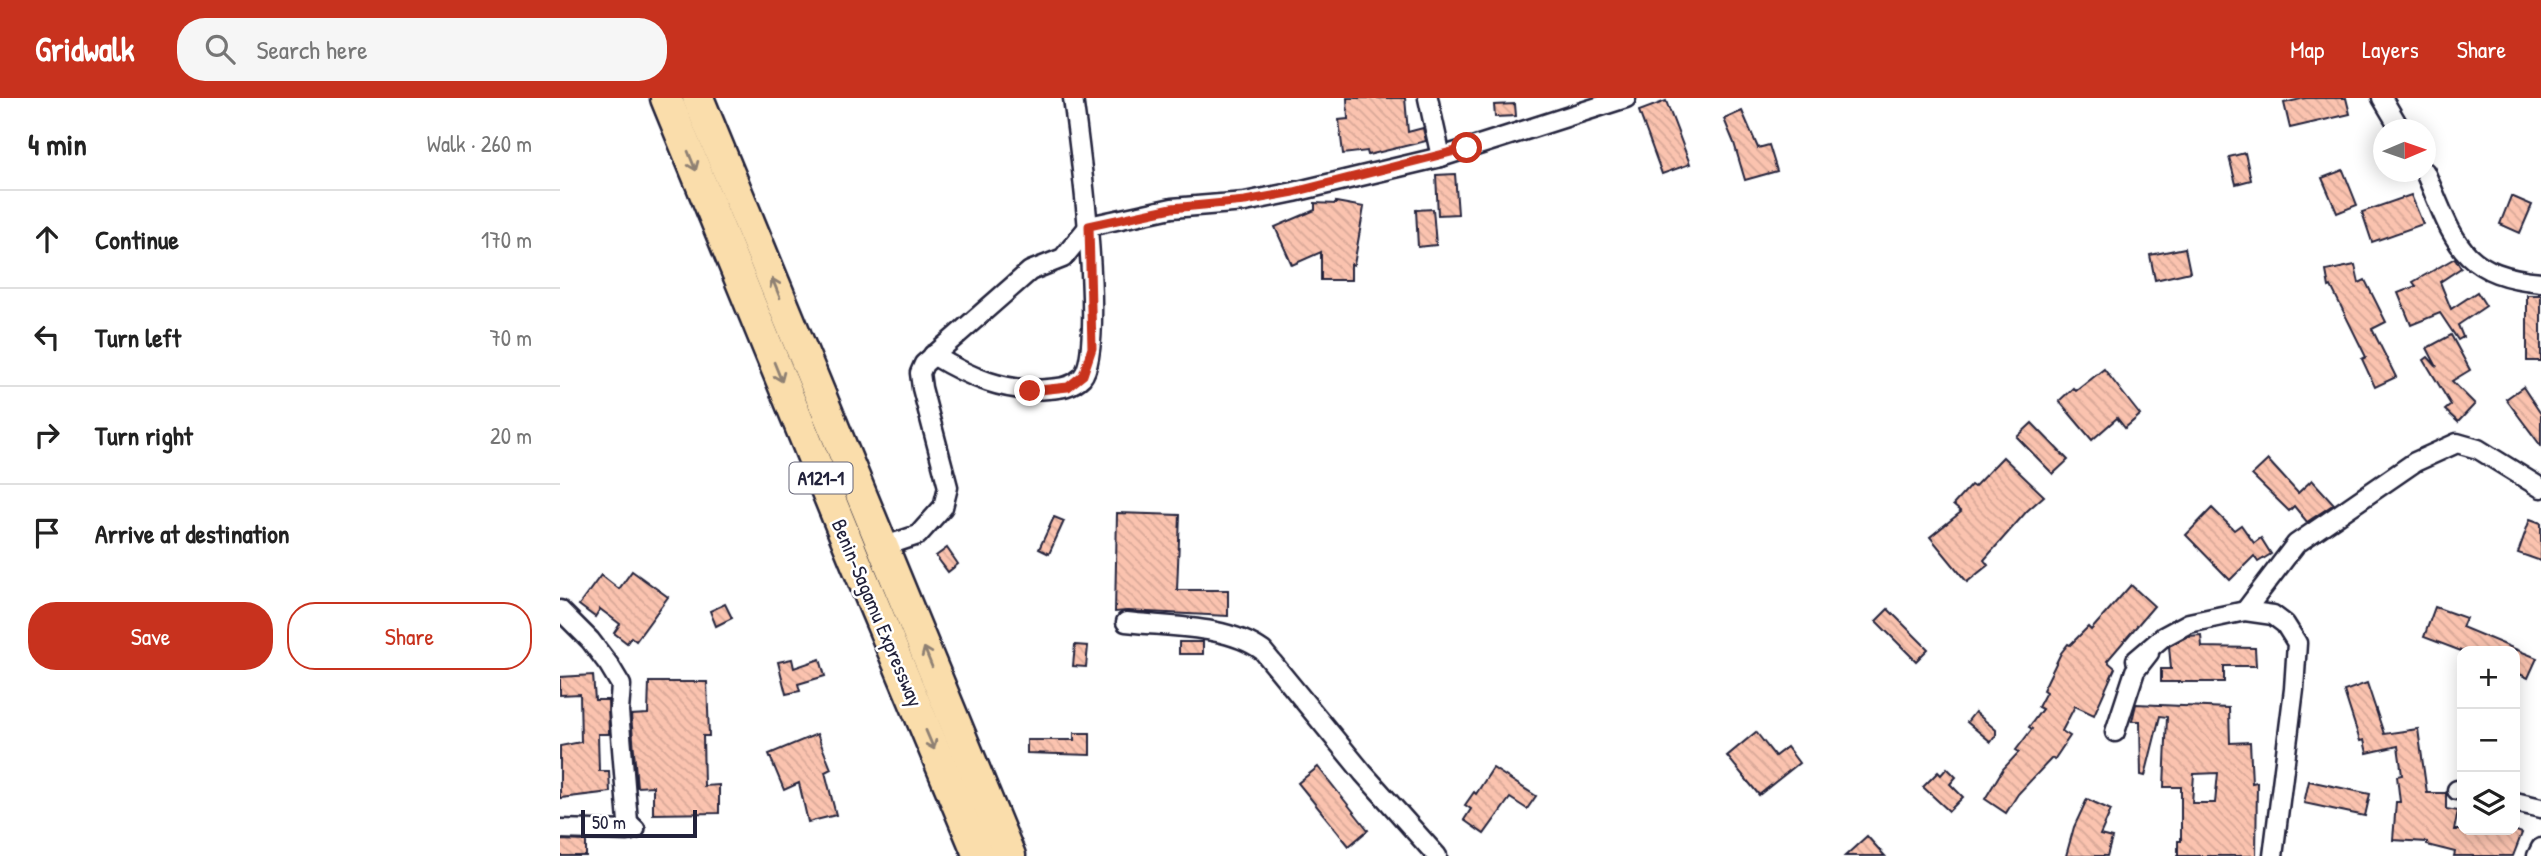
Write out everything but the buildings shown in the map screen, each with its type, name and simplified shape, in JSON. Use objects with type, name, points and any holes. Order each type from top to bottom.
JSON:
[{"type":"highway","name":"Benin-Sagamu Expressway","points":[[666,98],[979,856]]},
{"type":"highway","name":"Benin-Sagamu Expressway","points":[[698,98],[1010,856]]},
{"type":"street","points":[[933,355],[957,370],[996,385],[1030,391],[1068,387],[1083,375],[1092,348],[1089,226],[1073,98]]},
{"type":"street","points":[[1428,98],[1441,156]]},
{"type":"street","points":[[882,548],[918,535],[943,507],[948,487],[922,388],[920,373],[924,363],[1030,271],[1063,258],[1089,226],[1172,208],[1245,201],[1294,192],[1441,156],[1626,98]]},
{"type":"street","points":[[2382,98],[2394,119]]},
{"type":"street","points":[[2430,182],[2456,242],[2468,257],[2492,271],[2519,280],[2541,282]]},
{"type":"street","points":[[2245,611],[2296,544],[2416,462],[2457,443],[2477,449],[2541,488]]},
{"type":"street","points":[[560,610],[590,640],[621,685],[619,711],[628,822],[635,829],[560,829]]},
{"type":"street","points":[[2136,660],[2155,644],[2189,623],[2245,611],[2273,615],[2285,624],[2297,643],[2294,689],[2273,856]]},
{"type":"street","points":[[1126,622],[1231,634],[1252,643],[1263,652],[1363,773],[1437,856]]},
{"type":"street","points":[[2115,732],[2135,671],[2155,644]]},
{"type":"street","points":[[2520,803],[2541,808]]},
{"type":"street","points":[[2537,856],[2541,848]]},
{"type":"route","points":[[1030,391],[1068,387],[1083,375],[1092,348],[1089,226],[1172,208],[1245,201],[1294,192],[1467,148]]}]
